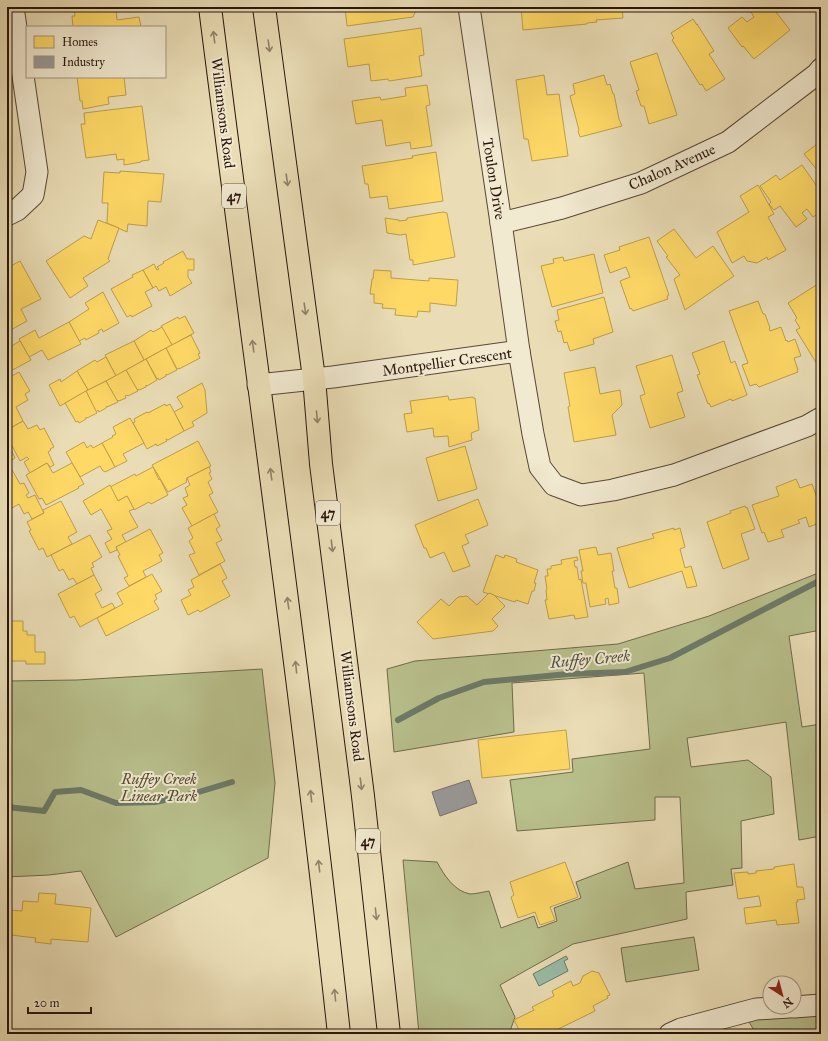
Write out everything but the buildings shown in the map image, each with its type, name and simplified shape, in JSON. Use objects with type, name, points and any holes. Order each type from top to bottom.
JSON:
[{"type":"main road","name":"Williamsons Road","points":[[210,7],[258,385],[293,642],[339,1034]]},
{"type":"main road","name":"Williamsons Road","points":[[264,7],[314,378],[321,464],[364,803],[389,1034]]},
{"type":"street","points":[[7,215],[17,210],[34,195],[37,172],[13,7]]},
{"type":"street","name":"Toulon Drive","points":[[469,7],[519,351]]},
{"type":"street","name":"Chalon Avenue","points":[[501,223],[562,208],[641,183],[728,142],[817,74],[821,69]]},
{"type":"street","name":"Montpellier Crescent","points":[[314,378],[340,376],[519,351],[540,467],[554,485],[581,495],[613,490],[674,475],[807,426],[821,418]]},
{"type":"street","points":[[258,385],[314,378]]},
{"type":"street","points":[[802,1006],[821,1005]]},
{"type":"street","points":[[670,1034],[681,1029],[762,1009]]},
{"type":"green space","points":[[821,572],[821,630],[789,636],[802,727],[821,724],[821,836],[799,840],[786,722],[687,738],[691,767],[748,760],[771,777],[774,814],[741,821],[742,868],[731,869],[733,885],[686,892],[687,919],[573,944],[500,985],[515,1017],[509,1034],[419,1034],[403,860],[437,862],[446,877],[459,890],[470,894],[489,891],[501,928],[534,916],[538,928],[557,921],[554,908],[581,898],[576,882],[628,862],[635,889],[684,883],[680,797],[655,797],[655,820],[517,831],[510,780],[573,772],[572,759],[650,749],[644,673],[512,683],[514,732],[394,752],[387,669],[415,661],[618,644],[709,616]]},
{"type":"green space","name":"Ruffey Creek Linear Park","points":[[262,669],[275,783],[268,858],[116,937],[81,871],[49,875],[7,877],[7,681],[77,680]]},
{"type":"green space","points":[[694,937],[699,970],[626,982],[621,948]]},
{"type":"green space","points":[[821,1013],[821,1034],[756,1034],[748,1020],[802,1015]]},
{"type":"shaded area","points":[[566,956],[568,959],[564,961],[568,971],[539,986],[533,974]]},
{"type":"waterway","name":"Ruffey Creek","points":[[398,720],[439,698],[484,682],[568,674],[625,672],[670,658],[821,580]]},
{"type":"waterway","name":"Ruffey Creek","points":[[7,807],[44,811],[55,792],[81,790],[116,803],[155,802],[192,794],[232,782]]}]
